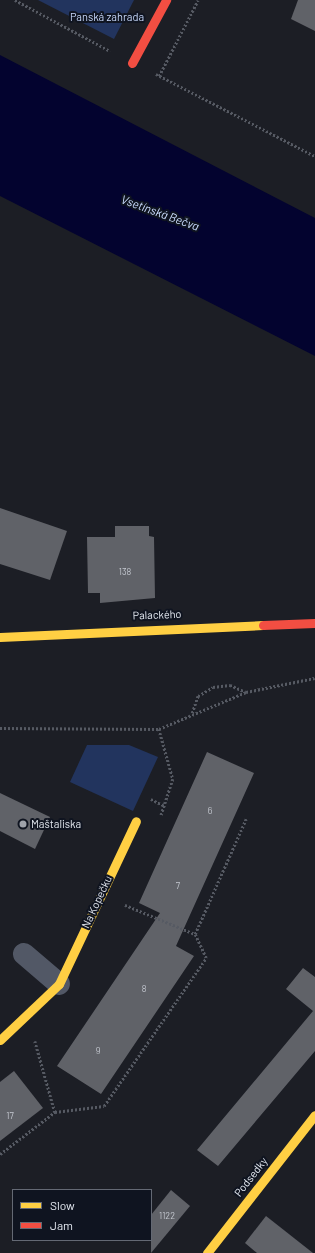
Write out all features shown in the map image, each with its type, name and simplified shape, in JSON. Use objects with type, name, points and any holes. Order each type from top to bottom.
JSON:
[{"type":"street","points":[[132,63],[166,0]]},
{"type":"street","name":"Palackého","points":[[0,637],[126,628],[315,623]]},
{"type":"street","name":"Na Kopečku","points":[[0,1040],[59,984],[136,821]]},
{"type":"street","points":[[24,954],[59,984]]},
{"type":"street","name":"Podsedky","points":[[207,1253],[315,1115]]},
{"type":"path","points":[[15,0],[132,63],[315,156]]},
{"type":"path","points":[[159,76],[198,0]]},
{"type":"path","points":[[0,728],[159,729],[192,713],[246,692],[315,678]]},
{"type":"path","points":[[192,713],[194,701],[213,687],[230,685],[246,692]]},
{"type":"path","points":[[144,795],[165,806]]},
{"type":"path","points":[[195,934],[246,819]]},
{"type":"path","points":[[0,1154],[55,1112],[104,1106],[206,958],[195,934],[120,903]]},
{"type":"path","points":[[27,1016],[55,1112]]},
{"type":"green space","name":"Panská zahrada","points":[[38,0],[134,0],[114,39]]},
{"type":"green space","points":[[87,745],[129,745],[158,757],[133,811],[70,782]]},
{"type":"water","name":"Vsetínská Bečva","points":[[0,55],[315,218],[315,356],[0,196]]},
{"type":"building","points":[[298,0],[315,0],[315,31],[291,19]]},
{"type":"building","points":[[0,508],[67,531],[50,580],[0,564]]},
{"type":"building","points":[[115,526],[149,526],[149,536],[154,537],[155,598],[100,603],[100,593],[88,593],[87,537],[115,537]]},
{"type":"building","points":[[207,752],[254,773],[176,946],[194,956],[101,1094],[57,1066],[160,913],[139,903]]},
{"type":"building","name":"Maštaliska","points":[[0,793],[50,817],[35,849],[0,831]]},
{"type":"building","points":[[303,968],[315,977],[315,1051],[218,1166],[197,1150],[313,1011],[286,989]]},
{"type":"building","points":[[14,1071],[43,1108],[0,1141],[0,1082]]},
{"type":"building","points":[[171,1190],[190,1206],[151,1253],[152,1241],[152,1214]]},
{"type":"building","points":[[266,1216],[313,1253],[257,1253],[245,1243]]},
{"type":"traffic: slow","points":[[0,637],[263,625]]},
{"type":"traffic: slow","points":[[0,1040],[59,984],[136,821]]},
{"type":"traffic: slow","points":[[207,1253],[315,1115]]},
{"type":"traffic: jam","points":[[132,63],[166,0]]},
{"type":"traffic: jam","points":[[263,625],[315,623]]},
{"type":"place","name":"Maštaliska","points":[[23,824]]}]
